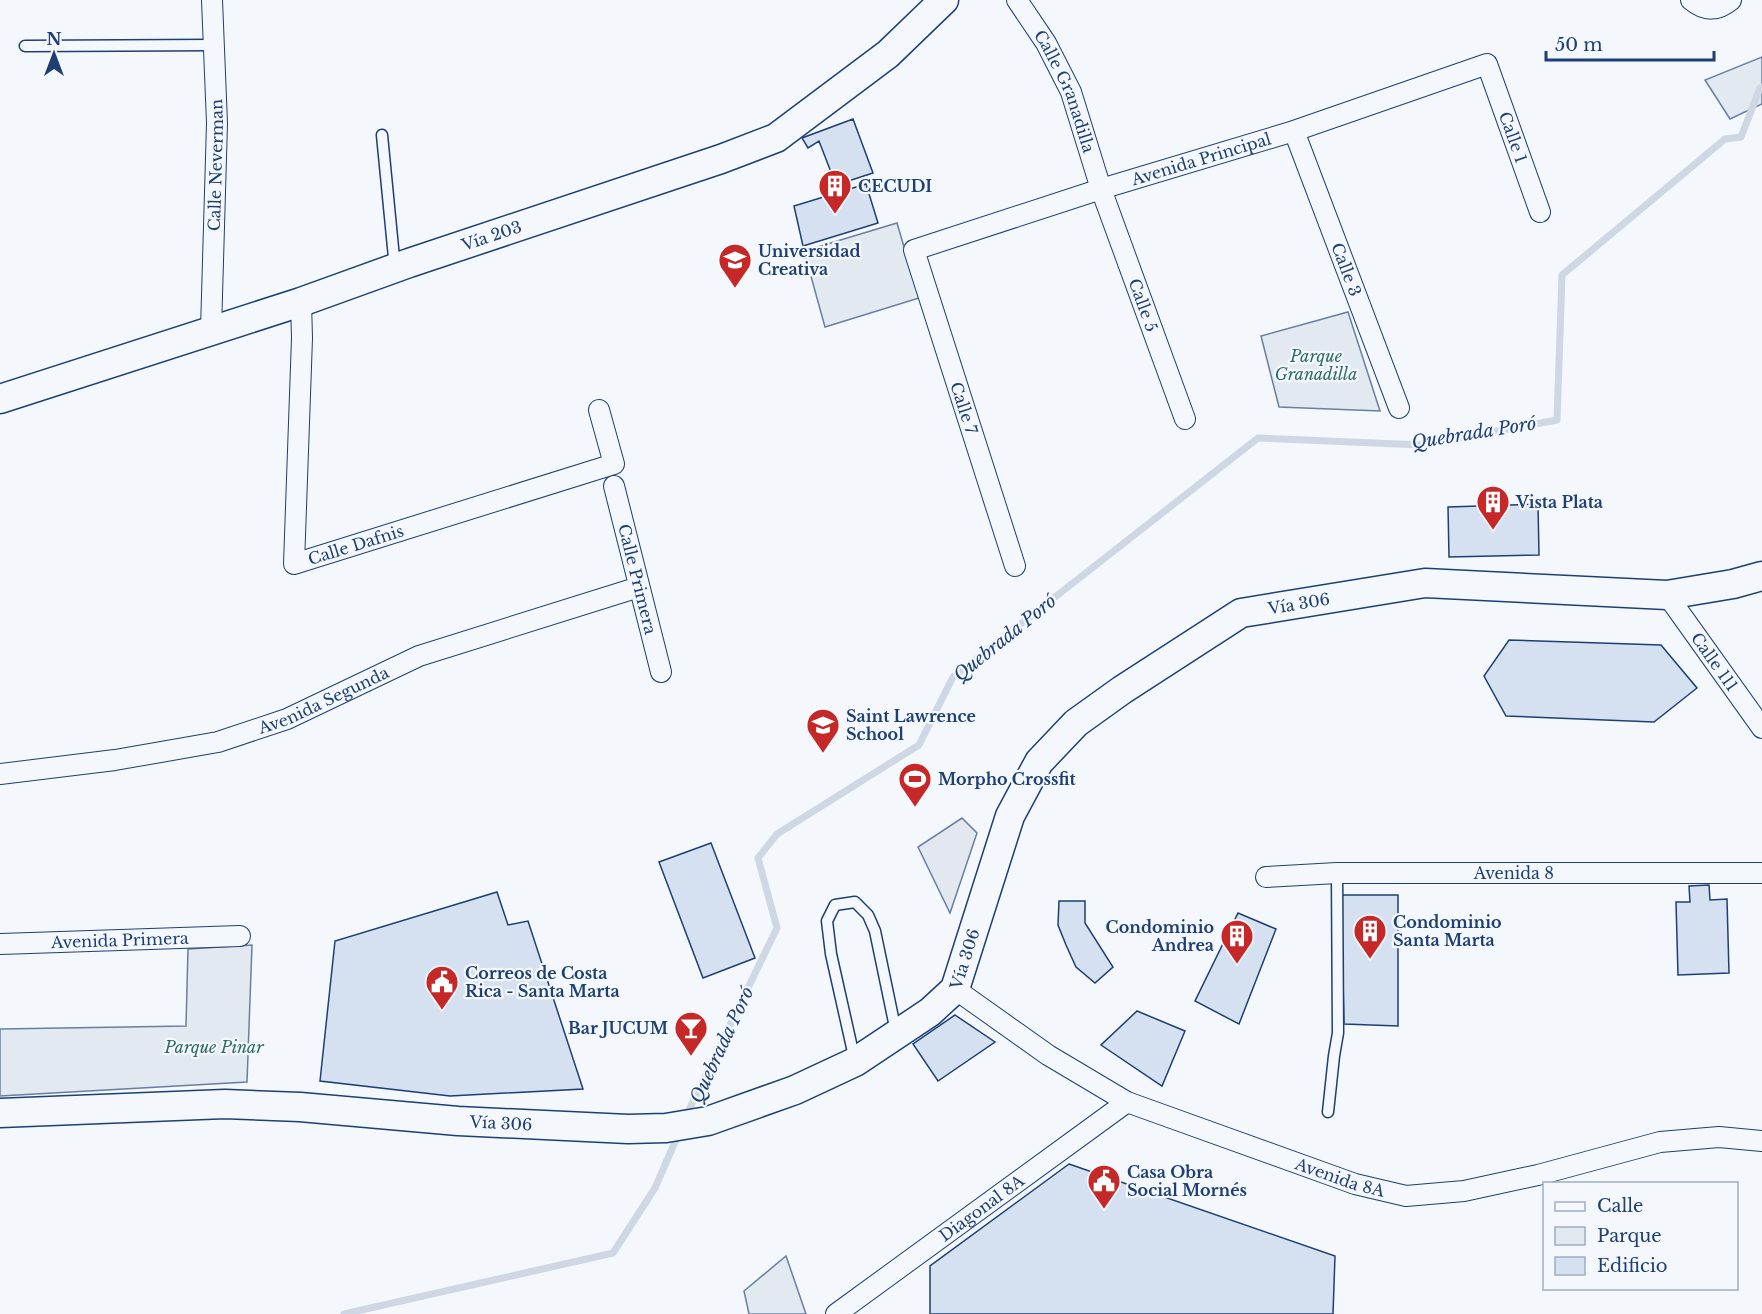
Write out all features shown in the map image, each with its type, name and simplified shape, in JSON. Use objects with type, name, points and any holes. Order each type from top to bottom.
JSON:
[{"type":"street","name":"Calle Neverman","points":[[211,330],[217,123],[212,0]]},
{"type":"street","name":"Vía 203","points":[[0,399],[301,302],[395,268],[701,166],[776,138],[888,54],[944,0]]},
{"type":"street","name":"Calle Granadilla","points":[[1017,0],[1046,43],[1071,92],[1101,189]]},
{"type":"street","points":[[1691,0],[1710,9],[1722,8],[1731,0]]},
{"type":"street","name":"Avenida Principal","points":[[914,250],[1101,189],[1294,131],[1487,64]]},
{"type":"street","name":"Calle 1","points":[[1487,64],[1540,212]]},
{"type":"street","name":"Calle 3","points":[[1294,131],[1399,408]]},
{"type":"street","name":"Calle 5","points":[[1101,189],[1185,419]]},
{"type":"street","name":"Calle 7","points":[[914,250],[1015,566]]},
{"type":"street","name":"Calle Dafnis","points":[[301,302],[294,564],[614,464],[598,411]]},
{"type":"street","name":"Calle Primera","points":[[614,486],[662,672]]},
{"type":"street","name":"Vía 306","points":[[0,1113],[225,1104],[300,1107],[458,1121],[628,1129],[666,1128],[708,1121],[795,1090],[855,1062],[930,1012],[955,989],[1010,816],[1040,762],[1076,723],[1122,690],[1241,613],[1425,584],[1667,595],[1733,584],[1762,576]]},
{"type":"street","name":"Avenida Segunda","points":[[0,774],[115,760],[218,742],[287,719],[419,656],[639,587]]},
{"type":"street","name":"Calle 111","points":[[1667,595],[1762,728]]},
{"type":"street","name":"Avenida 8","points":[[1266,877],[1337,873],[1762,873]]},
{"type":"street","name":"Avenida Primera","points":[[0,944],[240,936]]},
{"type":"street","name":"Avenida 8A","points":[[955,989],[1048,1054],[1127,1102],[1355,1184],[1406,1196],[1475,1189],[1538,1175],[1660,1142],[1719,1137],[1762,1141]]},
{"type":"street","name":"Diagonal 8A","points":[[836,1314],[1127,1102]]},
{"type":"lane","points":[[26,46],[214,45]]},
{"type":"lane","points":[[382,135],[395,268]]},
{"type":"lane","points":[[1328,1112],[1338,1033],[1337,873]]},
{"type":"lane","points":[[855,1062],[831,954],[827,921],[835,905],[855,902],[868,915],[875,931],[897,1035]]},
{"type":"green space","points":[[1762,57],[1762,104],[1730,119],[1705,80]]},
{"type":"green space","points":[[897,223],[919,298],[825,327],[804,251]]},
{"type":"green space","name":"Parque Granadilla","points":[[1348,312],[1380,411],[1279,407],[1261,336]]},
{"type":"green space","name":"Parque Pinar","points":[[252,945],[247,1082],[0,1096],[0,1029],[186,1026],[188,949]]},
{"type":"green space","points":[[786,1256],[806,1314],[749,1314],[744,1291]]},
{"type":"shaded area","points":[[962,818],[977,833],[950,913],[918,847]]},
{"type":"building","name":"CECUDI","points":[[853,119],[873,173],[836,185],[819,141],[808,148],[802,138]]},
{"type":"building","name":"CECUDI","points":[[866,184],[878,223],[803,246],[794,206]]},
{"type":"building","name":"Vista Plata","points":[[1538,504],[1539,555],[1449,557],[1448,507]]},
{"type":"building","points":[[1509,640],[1661,645],[1697,688],[1654,722],[1506,716],[1484,676]]},
{"type":"building","points":[[711,843],[755,958],[703,978],[659,862]]},
{"type":"building","points":[[1709,885],[1710,900],[1727,899],[1729,973],[1678,975],[1676,902],[1690,902],[1689,886]]},
{"type":"building","name":"Correos de Costa Rica - Santa Marta","points":[[497,892],[508,925],[528,921],[583,1089],[450,1096],[320,1081],[335,941]]},
{"type":"building","name":"Condominio Santa Marta","points":[[1341,895],[1398,895],[1398,1026],[1344,1024]]},
{"type":"building","points":[[1059,901],[1085,901],[1085,923],[1113,967],[1095,983],[1076,967],[1066,945],[1058,925]]},
{"type":"building","name":"Condominio Andrea","points":[[1238,913],[1276,929],[1239,1024],[1195,1001]]},
{"type":"building","points":[[1137,1011],[1185,1031],[1162,1086],[1101,1045]]},
{"type":"building","points":[[955,1015],[995,1042],[938,1081],[913,1044]]},
{"type":"building","name":"Casa Obra Social Mornés","points":[[1069,1164],[1335,1256],[1333,1314],[930,1314],[930,1266]]},
{"type":"waterway","name":"Quebrada Poró","points":[[686,1116],[777,928],[758,858],[777,834],[919,745],[953,677],[1258,438],[1421,445],[1557,420],[1562,275],[1725,139],[1741,137],[1762,87]]},
{"type":"waterway","name":"Quebrada Poró","points":[[344,1314],[613,1253],[655,1188],[678,1135]]},
{"type":"place","name":"CECUDI","points":[[835,215]]},
{"type":"place","name":"Universidad Creativa","points":[[735,289]]},
{"type":"place","name":"Vista Plata","points":[[1493,531]]},
{"type":"place","name":"Saint Lawrence School","points":[[823,754]]},
{"type":"place","name":"Morpho Crossfit","points":[[915,808]]},
{"type":"place","name":"Condominio Santa Marta","points":[[1370,960]]},
{"type":"place","name":"Condominio Andrea","points":[[1237,965]]},
{"type":"place","name":"Correos de Costa Rica - Santa Marta","points":[[442,1011]]},
{"type":"place","name":"Bar JUCUM","points":[[691,1057]]},
{"type":"place","name":"Casa Obra Social Mornés","points":[[1104,1210]]}]
